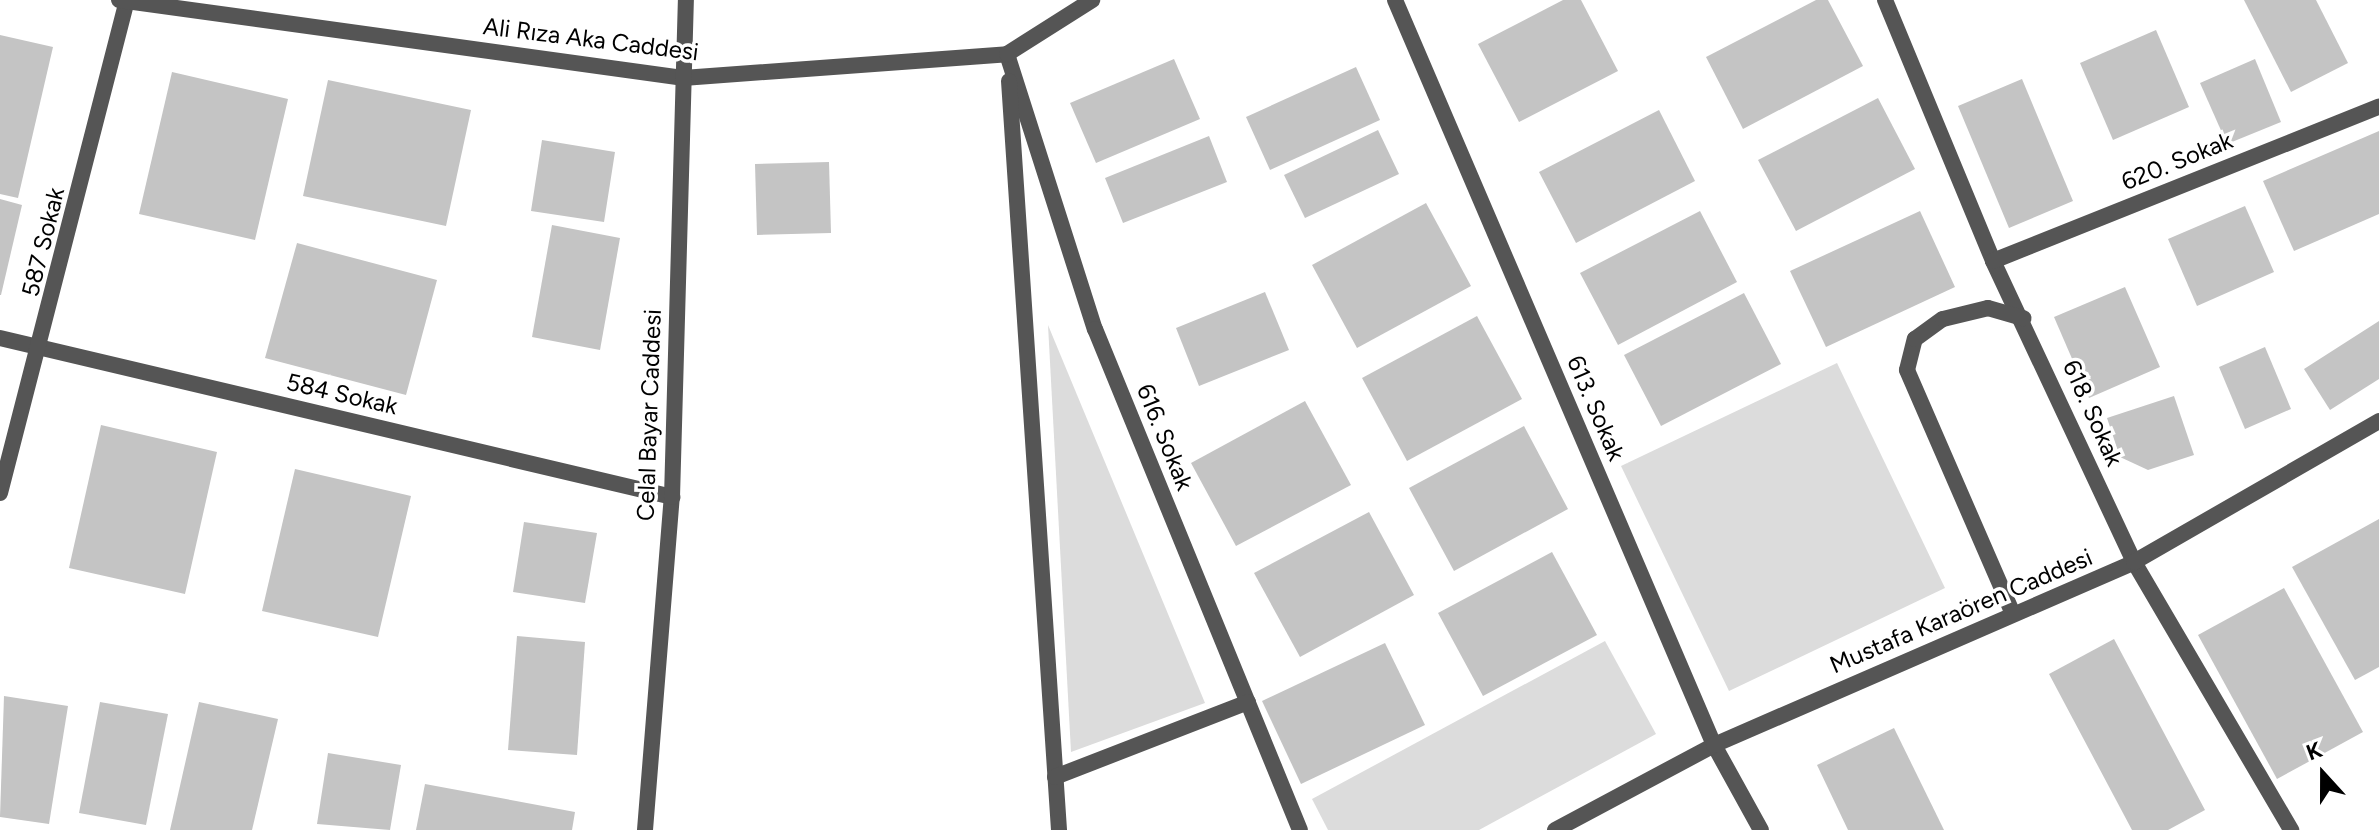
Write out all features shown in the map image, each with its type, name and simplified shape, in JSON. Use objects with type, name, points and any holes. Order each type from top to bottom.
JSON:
[{"type":"street","name":"Celal Bayar Caddesi","points":[[645,830],[672,497],[686,0]]},
{"type":"street","name":"Ali Rıza Aka Caddesi","points":[[124,1],[683,78],[1007,54],[1092,0]]},
{"type":"street","name":"613. Sokak","points":[[1395,0],[1714,745],[1761,830]]},
{"type":"street","name":"618. Sokak","points":[[1885,0],[1993,261],[2024,318],[2134,562],[2291,830]]},
{"type":"street","name":"587 Sokak","points":[[0,493],[41,346],[124,1]]},
{"type":"street","name":"616. Sokak","points":[[1007,54],[1095,329],[1300,830]]},
{"type":"street","points":[[1007,54],[1059,830]]},
{"type":"street","name":"620. Sokak","points":[[1993,261],[2379,107]]},
{"type":"street","points":[[2013,614],[1907,370],[1915,339],[1943,319],[1988,308],[2024,318]]},
{"type":"street","name":"584 Sokak","points":[[0,338],[672,497]]},
{"type":"street","name":"Mustafa Karaören Caddesi","points":[[1555,830],[1714,745],[2134,562],[2379,421]]},
{"type":"street","points":[[1055,777],[1248,702]]},
{"type":"shaded area","points":[[1048,325],[1205,703],[1071,752]]},
{"type":"shaded area","points":[[1837,363],[1945,588],[1729,691],[1621,466]]},
{"type":"shaded area","points":[[1605,641],[1656,734],[1479,830],[1328,830],[1312,799]]},
{"type":"building","points":[[1563,0],[1581,0],[1618,71],[1519,122],[1478,44]]},
{"type":"building","points":[[1816,0],[1828,0],[1863,66],[1743,129],[1706,57]]},
{"type":"building","points":[[2244,0],[2316,0],[2348,63],[2291,92]]},
{"type":"building","points":[[2156,30],[2189,107],[2113,140],[2080,63]]},
{"type":"building","points":[[0,35],[53,47],[18,198],[0,194]]},
{"type":"building","points":[[1174,59],[1200,119],[1096,163],[1070,103]]},
{"type":"building","points":[[2255,59],[2281,122],[2227,144],[2200,83]]},
{"type":"building","points":[[1356,67],[1380,120],[1270,170],[1246,117]]},
{"type":"building","points":[[172,72],[288,99],[255,240],[139,214]]},
{"type":"building","points":[[2022,79],[2073,201],[2009,228],[1958,106]]},
{"type":"building","points":[[328,80],[471,110],[446,226],[303,196]]},
{"type":"building","points":[[1878,98],[1915,169],[1796,231],[1758,160]]},
{"type":"building","points":[[1659,110],[1695,181],[1576,243],[1539,172]]},
{"type":"building","points":[[1378,130],[1399,174],[1305,218],[1284,175]]},
{"type":"building","points":[[2379,131],[2379,214],[2294,251],[2263,181]]},
{"type":"building","points":[[1209,136],[1227,182],[1123,223],[1105,178]]},
{"type":"building","points":[[542,140],[615,152],[604,222],[531,211]]},
{"type":"building","points":[[829,162],[831,233],[757,235],[755,164]]},
{"type":"building","points":[[0,199],[22,205],[1,295],[0,295]]},
{"type":"building","points":[[1426,203],[1471,286],[1357,348],[1312,265]]},
{"type":"building","points":[[2245,206],[2274,272],[2197,306],[2168,239]]},
{"type":"building","points":[[1700,211],[1737,282],[1618,345],[1580,273]]},
{"type":"building","points":[[1920,211],[1955,287],[1826,347],[1790,271]]},
{"type":"building","points":[[552,225],[620,238],[600,350],[532,337]]},
{"type":"building","points":[[297,243],[437,280],[406,395],[265,358]]},
{"type":"building","points":[[2125,287],[2160,367],[2089,398],[2054,317]]},
{"type":"building","points":[[1265,292],[1289,350],[1199,386],[1176,328]]},
{"type":"building","points":[[1744,293],[1781,364],[1661,426],[1624,355]]},
{"type":"building","points":[[1477,316],[1522,399],[1407,461],[1362,378]]},
{"type":"building","points":[[2379,321],[2379,379],[2330,410],[2304,369]]},
{"type":"building","points":[[2265,347],[2291,409],[2245,429],[2219,367]]},
{"type":"building","points":[[2174,396],[2194,455],[2148,470],[2120,457],[2107,418]]},
{"type":"building","points":[[1305,401],[1351,485],[1236,546],[1191,463]]},
{"type":"building","points":[[101,425],[217,452],[185,594],[69,568]]},
{"type":"building","points":[[1524,426],[1568,509],[1454,571],[1409,488]]},
{"type":"building","points":[[295,469],[411,496],[378,637],[262,611]]},
{"type":"building","points":[[1369,512],[1414,595],[1300,657],[1254,573]]},
{"type":"building","points":[[2379,519],[2379,667],[2355,680],[2292,567]]},
{"type":"building","points":[[524,522],[597,533],[585,603],[513,592]]},
{"type":"building","points":[[1552,552],[1597,635],[1483,696],[1438,613]]},
{"type":"building","points":[[2284,588],[2363,732],[2277,779],[2198,635]]},
{"type":"building","points":[[517,636],[585,642],[577,755],[508,750]]},
{"type":"building","points":[[2114,639],[2205,810],[2168,830],[2132,830],[2049,674]]},
{"type":"building","points":[[1385,643],[1425,725],[1301,784],[1262,701]]},
{"type":"building","points":[[4,696],[68,706],[49,824],[0,817]]},
{"type":"building","points":[[100,702],[168,714],[146,825],[79,813]]},
{"type":"building","points":[[199,702],[278,719],[252,830],[170,830]]},
{"type":"building","points":[[1894,728],[1944,830],[1848,830],[1817,765]]},
{"type":"building","points":[[328,753],[401,765],[390,830],[317,824]]},
{"type":"building","points":[[425,784],[575,812],[572,830],[416,830]]}]
